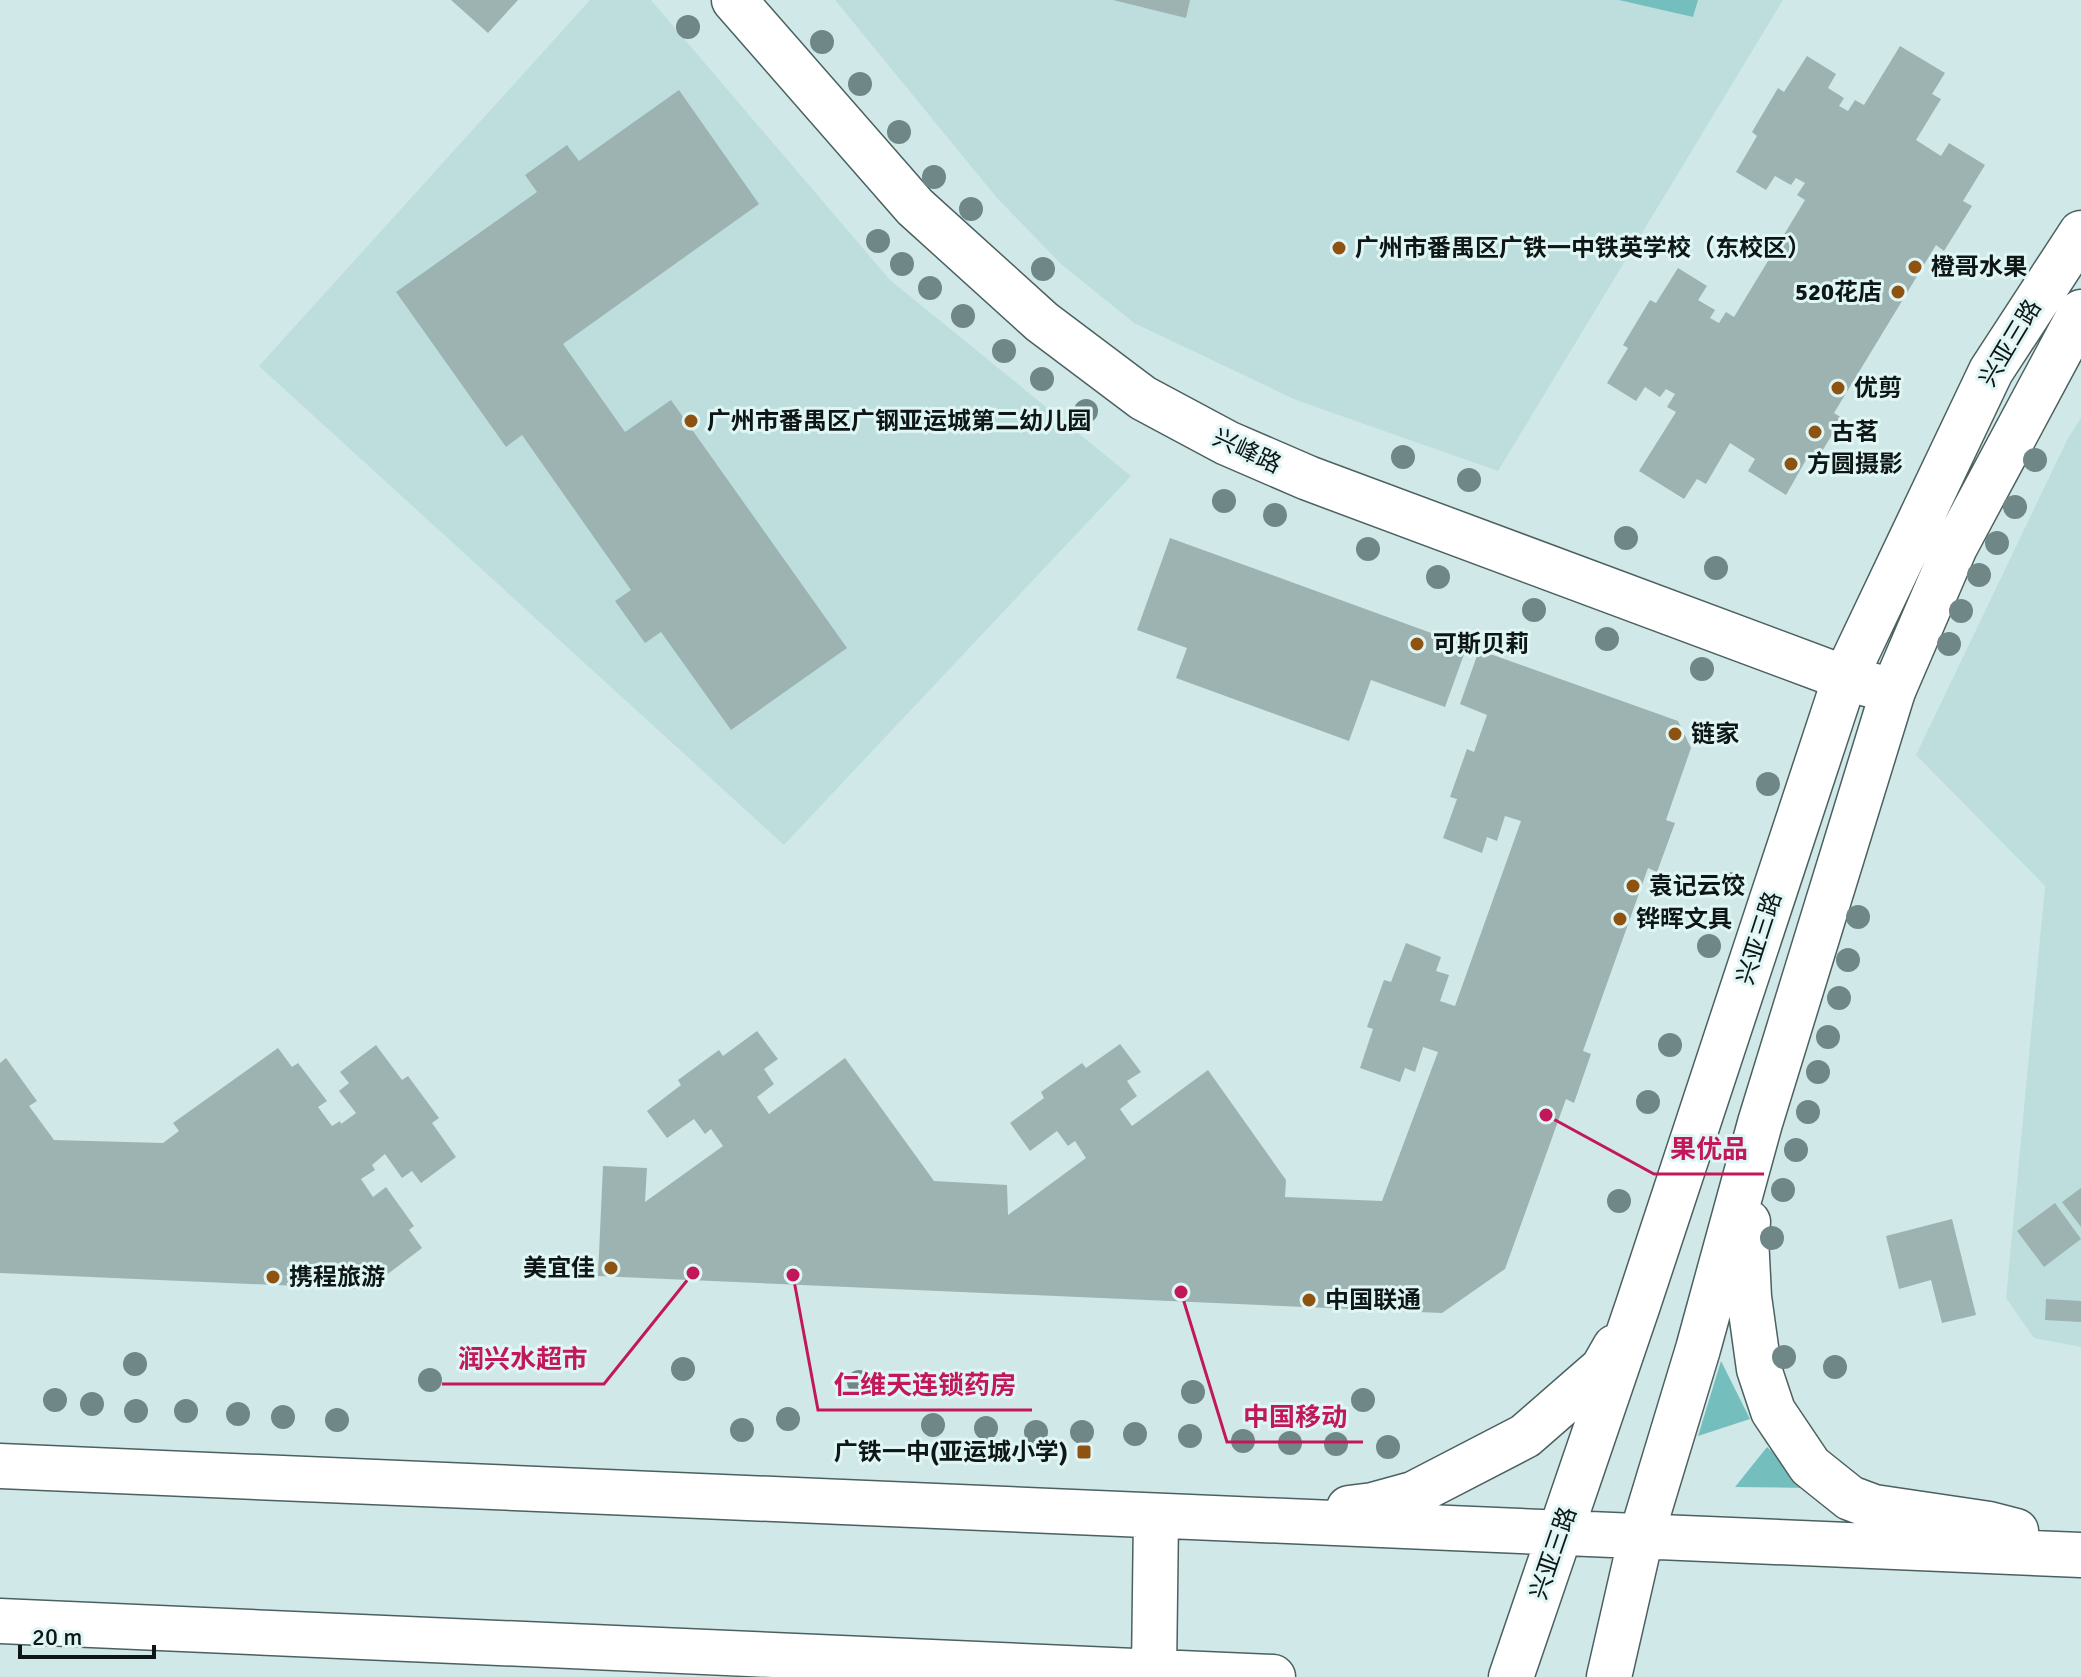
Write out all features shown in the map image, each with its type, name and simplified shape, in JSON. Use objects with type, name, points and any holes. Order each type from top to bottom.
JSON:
[{"type":"street","name":"兴峰路","points":[[734,0],[915,207],[1042,322],[1143,398],[1227,443],[1308,478],[1845,678],[1893,691]]},
{"type":"street","name":"兴亚三路","points":[[1511,1677],[1638,1305],[1845,678],[1991,371],[2081,233]]},
{"type":"street","name":"兴亚三路","points":[[1609,1677],[1641,1537],[1698,1349],[1760,1123],[1893,691],[1955,547],[2081,312]]},
{"type":"street","points":[[1760,1123],[1746,1237],[1749,1297],[1759,1369],[1773,1411],[1810,1466],[1850,1498],[1874,1507],[1989,1524],[2039,1537],[2075,1555]]},
{"type":"street","points":[[1252,1520],[1373,1505],[1413,1494],[1525,1436],[1603,1368],[1638,1305]]},
{"type":"street","points":[[0,1466],[2075,1555]]},
{"type":"street","points":[[1156,1516],[1159,1674]]},
{"type":"street","points":[[0,1621],[1273,1677]]},
{"type":"shaded area","name":"广州市番禺区广钢亚运城第二幼儿园","points":[[590,0],[651,0],[890,280],[1131,476],[784,845],[259,366]]},
{"type":"shaded area","name":"广州市番禺区广铁一中铁英学校（东校区）","points":[[835,0],[1783,0],[1498,471],[1296,400],[1134,323],[1061,264],[997,198]]},
{"type":"shaded area","points":[[1619,0],[1698,0],[1693,17]]},
{"type":"shaded area","points":[[2081,418],[2081,1347],[2034,1338],[2006,1298],[2045,886],[1916,755],[2068,438]]},
{"type":"shaded area","points":[[1721,1361],[1750,1419],[1698,1436]]},
{"type":"shaded area","points":[[1767,1447],[1811,1488],[1735,1487]]},
{"type":"building","points":[[451,0],[518,0],[488,33]]},
{"type":"building","points":[[1113,0],[1190,0],[1186,18]]},
{"type":"building","points":[[1900,46],[1945,73],[1932,94],[1941,99],[1916,140],[1941,156],[1949,143],[1985,165],[1963,201],[1972,206],[1944,251],[1936,245],[1834,413],[1842,418],[1815,463],[1807,458],[1786,495],[1748,471],[1755,459],[1730,443],[1706,484],[1697,479],[1684,499],[1639,471],[1676,412],[1667,407],[1675,394],[1666,389],[1660,397],[1645,387],[1636,401],[1607,383],[1628,348],[1623,345],[1650,300],[1656,303],[1678,268],[1707,286],[1698,300],[1715,310],[1710,318],[1719,323],[1726,312],[1734,317],[1805,200],[1797,195],[1805,183],[1796,178],[1791,185],[1775,176],[1766,190],[1736,172],[1757,136],[1752,132],[1778,88],[1784,92],[1807,56],[1836,74],[1828,88],[1844,98],[1839,106],[1848,111],[1855,100],[1864,105]]},
{"type":"building","points":[[679,90],[759,204],[563,344],[625,432],[671,400],[847,648],[731,730],[661,632],[645,643],[615,601],[631,590],[522,435],[506,447],[396,292],[537,192],[525,175],[567,145],[579,161]]},
{"type":"building","points":[[1170,538],[1467,646],[1445,707],[1371,680],[1349,741],[1176,678],[1187,648],[1137,630]]},
{"type":"building","points":[[1479,650],[1678,721],[1691,748],[1666,820],[1675,823],[1657,872],[1648,868],[1583,1051],[1591,1054],[1574,1103],[1566,1099],[1505,1269],[1442,1313],[598,1276],[603,1166],[647,1168],[645,1202],[723,1146],[711,1129],[705,1134],[694,1119],[667,1138],[647,1111],[681,1085],[678,1080],[719,1050],[723,1056],[757,1031],[778,1059],[764,1069],[774,1084],[757,1097],[769,1114],[845,1058],[934,1181],[1007,1185],[1008,1215],[1086,1158],[1075,1141],[1068,1146],[1057,1131],[1030,1151],[1010,1123],[1044,1098],[1041,1092],[1082,1063],[1086,1068],[1120,1044],[1141,1072],[1127,1081],[1137,1096],[1120,1109],[1132,1126],[1208,1070],[1286,1180],[1285,1197],[1382,1201],[1438,1052],[1423,1047],[1415,1072],[1405,1068],[1400,1082],[1360,1068],[1373,1029],[1367,1027],[1384,980],[1391,982],[1406,943],[1441,957],[1436,971],[1449,975],[1440,1001],[1455,1006],[1521,821],[1505,816],[1497,841],[1487,837],[1482,853],[1443,838],[1457,799],[1450,797],[1467,749],[1474,752],[1487,715],[1460,704]]},
{"type":"building","points":[[376,1045],[402,1080],[408,1076],[439,1118],[432,1123],[456,1157],[421,1183],[412,1171],[402,1178],[385,1154],[372,1165],[375,1170],[361,1179],[373,1197],[386,1187],[414,1226],[409,1230],[422,1248],[368,1289],[0,1273],[0,1063],[6,1058],[37,1101],[29,1106],[54,1140],[163,1143],[179,1131],[173,1123],[278,1048],[292,1067],[298,1063],[327,1101],[318,1107],[332,1126],[340,1121],[341,1124],[356,1113],[339,1091],[349,1083],[340,1072]]},
{"type":"building","points":[[2081,1188],[2081,1227],[2062,1202]]},
{"type":"building","points":[[2055,1203],[2081,1239],[2044,1267],[2017,1231]]},
{"type":"building","points":[[1952,1219],[1976,1315],[1942,1323],[1931,1280],[1899,1289],[1886,1236]]},
{"type":"building","points":[[2046,1299],[2081,1301],[2081,1322],[2045,1320]]},
{"type":"place","name":"广州市番禺区广铁一中铁英学校（东校区）","points":[[1339,248]]},
{"type":"place","name":"橙哥水果","points":[[1915,267]]},
{"type":"place","name":"520花店","points":[[1898,292]]},
{"type":"place","name":"优剪","points":[[1838,388]]},
{"type":"place","name":"广州市番禺区广钢亚运城第二幼儿园","points":[[691,421]]},
{"type":"place","name":"古茗","points":[[1815,432]]},
{"type":"place","name":"方圆摄影","points":[[1791,464]]},
{"type":"place","name":"可斯贝莉","points":[[1417,644]]},
{"type":"place","name":"链家","points":[[1675,734]]},
{"type":"place","name":"袁记云饺","points":[[1633,886]]},
{"type":"place","name":"铧晖文具","points":[[1620,919]]},
{"type":"place","name":"果优品","points":[[1546,1115]]},
{"type":"place","name":"美宜佳","points":[[611,1268]]},
{"type":"place","name":"润兴水超市","points":[[693,1273]]},
{"type":"place","name":"仁维天连锁药房","points":[[793,1275]]},
{"type":"place","name":"携程旅游","points":[[273,1277]]},
{"type":"place","name":"中国移动","points":[[1181,1292]]},
{"type":"place","name":"中国联通","points":[[1309,1300]]},
{"type":"place","name":"广铁一中(亚运城小学)","points":[[1084,1452]]}]
